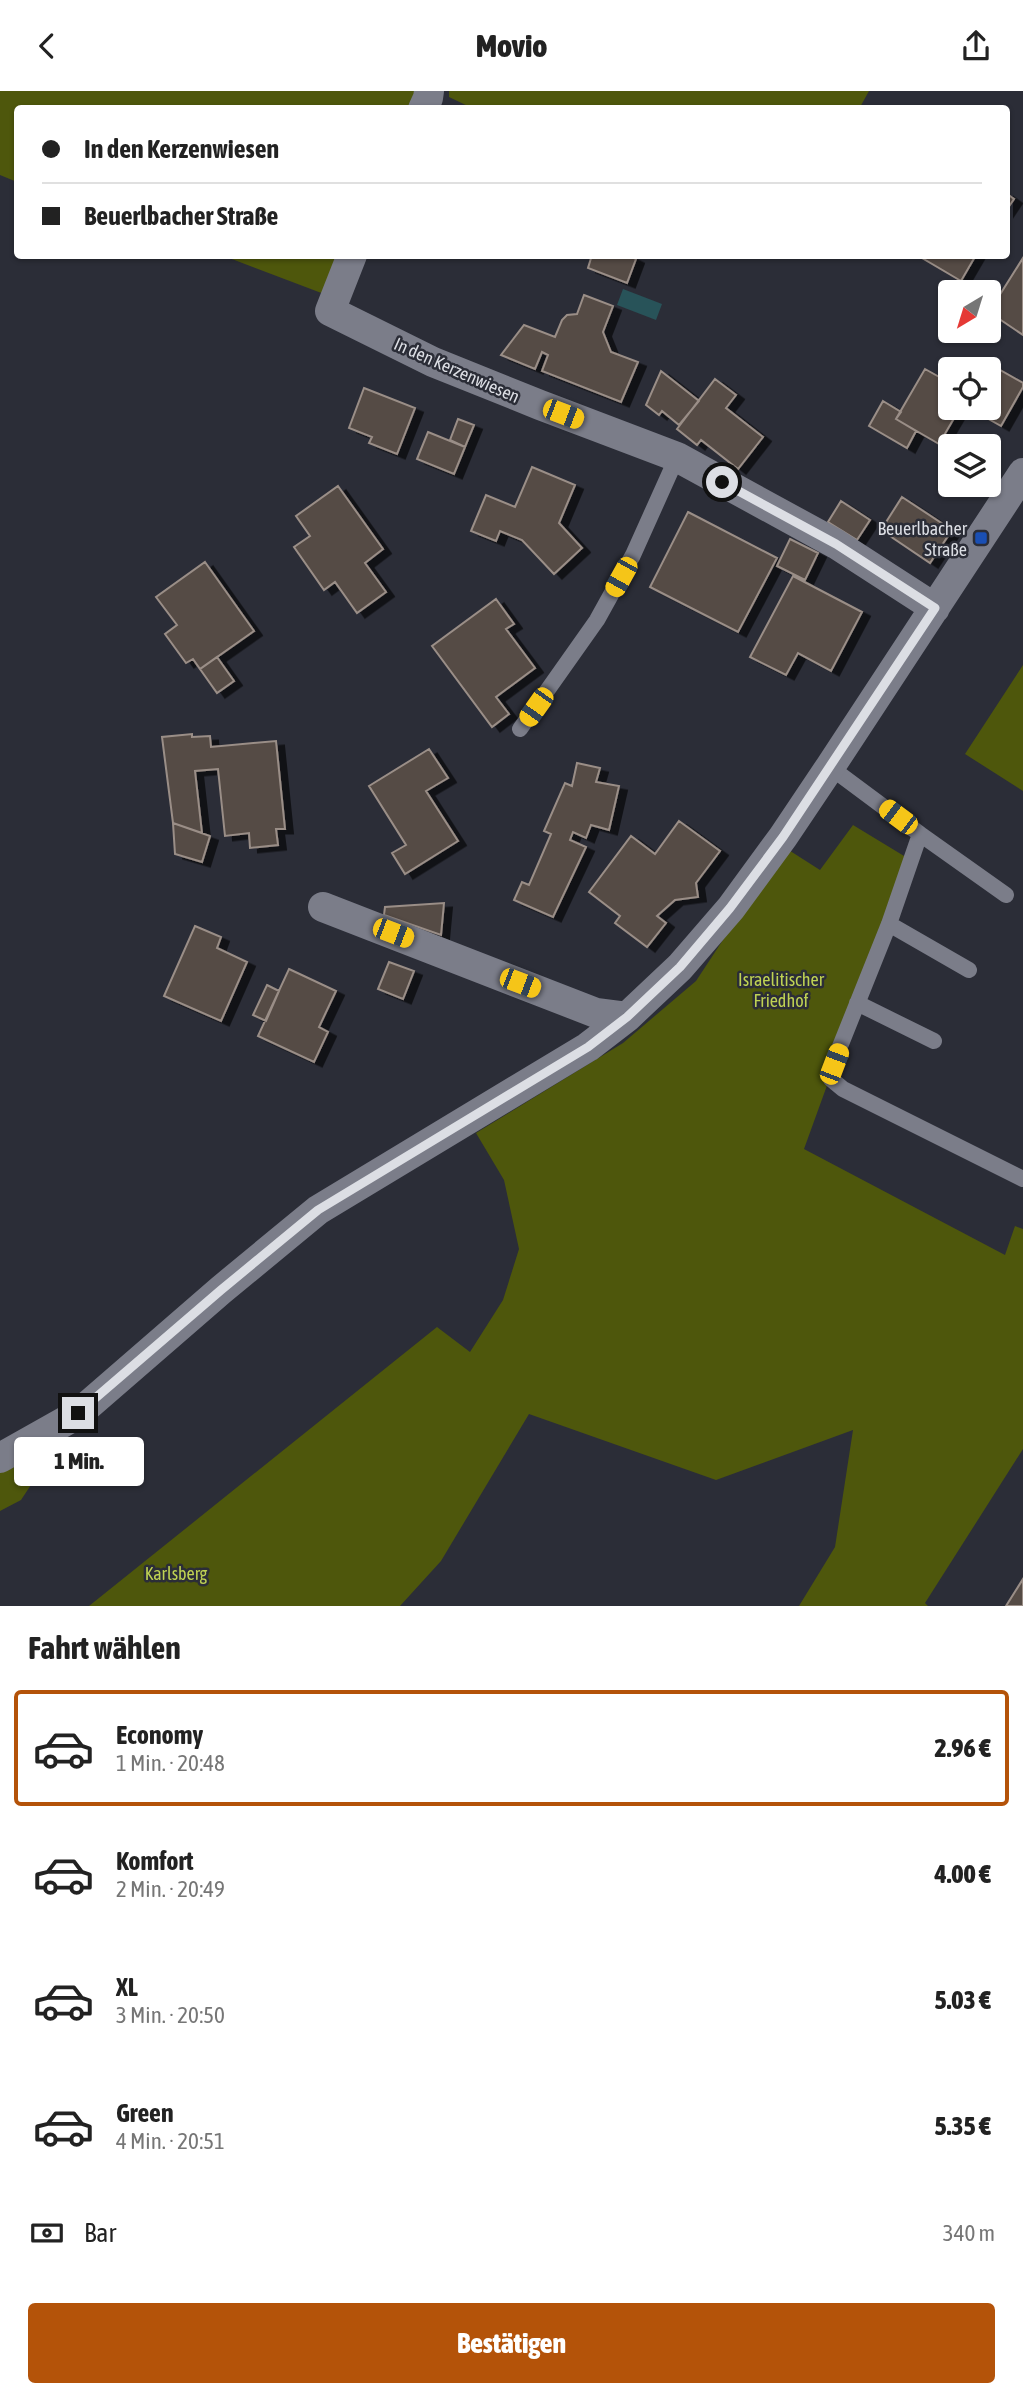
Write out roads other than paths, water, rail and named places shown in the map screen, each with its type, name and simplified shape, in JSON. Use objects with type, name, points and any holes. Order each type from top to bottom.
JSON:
[{"type":"street","name":"In den Kerzenwiesen","points":[[350,259],[330,311],[433,362],[677,457],[836,544],[935,608]]},
{"type":"street","points":[[0,1458],[78,1413],[318,1210],[588,1047],[627,1017],[680,967],[730,908],[783,837],[1023,473]]},
{"type":"street","points":[[323,907],[596,1013],[627,1017]]},
{"type":"lane","points":[[520,729],[597,620],[633,555],[677,457]]},
{"type":"lane","points":[[830,767],[1006,895]]},
{"type":"lane","points":[[920,834],[889,924],[834,1064],[831,1079],[843,1089],[1023,1179]]},
{"type":"lane","points":[[889,924],[969,970]]},
{"type":"lane","points":[[857,1003],[934,1041]]},
{"type":"water","points":[[623,289],[662,304],[656,320],[617,305]]},
{"type":"place","name":"Beuerlbacher Straße","points":[[981,538]]},
{"type":"park label","name":"Israelitischer Friedhof","points":[[781,990]]},
{"type":"park label","name":"Karlsberg","points":[[176,1573]]}]
